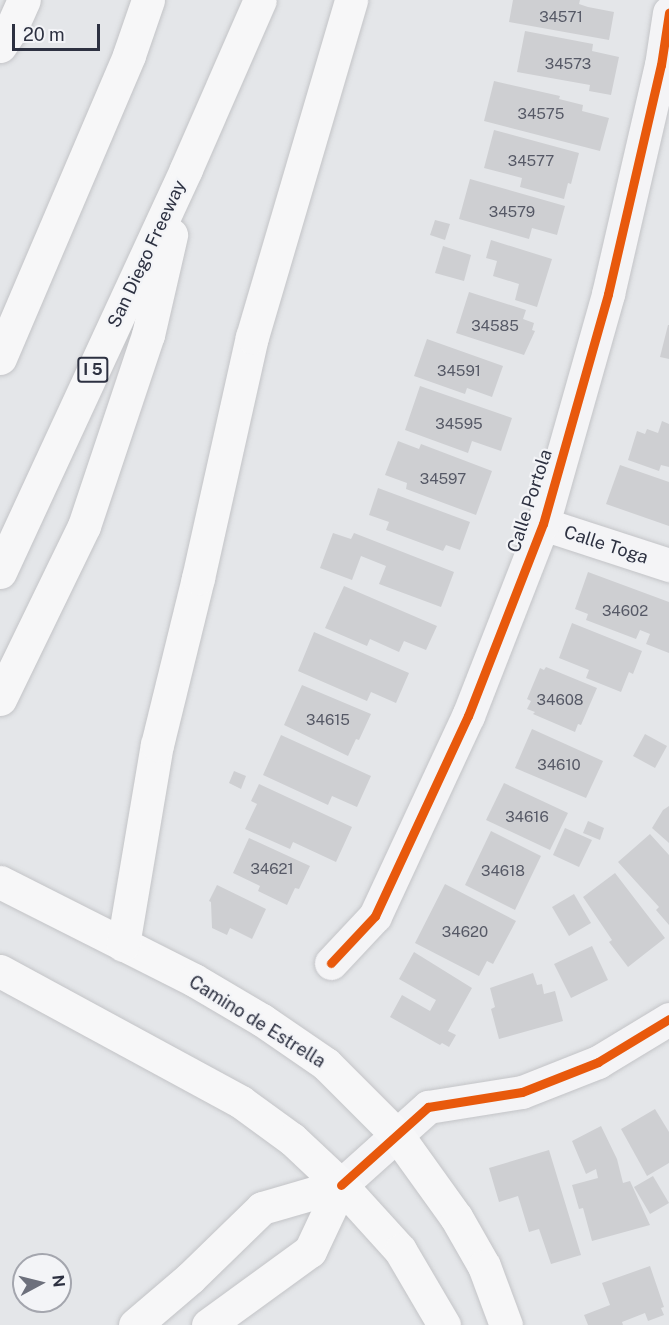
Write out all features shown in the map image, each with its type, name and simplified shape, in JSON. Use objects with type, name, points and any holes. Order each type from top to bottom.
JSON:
[{"type":"main road","points":[[0,46],[10,31],[24,0]]},
{"type":"main road","points":[[0,358],[129,55],[148,0]]},
{"type":"main road","name":"San Diego Freeway","points":[[0,572],[186,169],[260,0]]},
{"type":"main road","points":[[123,945],[157,745],[198,578],[252,337],[351,0]]},
{"type":"main road","points":[[0,699],[84,526],[148,335],[186,169]]},
{"type":"main road","name":"Camino de Estrella","points":[[0,882],[204,986],[262,1020],[326,1064],[398,1135],[456,1217],[479,1257],[506,1325]]},
{"type":"main road","points":[[0,971],[241,1102],[292,1139],[341,1185],[400,1250],[444,1325]]},
{"type":"main road","points":[[135,1325],[190,1278],[262,1208],[341,1185]]},
{"type":"main road","points":[[208,1325],[310,1251],[341,1185]]},
{"type":"street","name":"Calle Portola","points":[[331,963],[375,915],[468,716],[543,524],[608,294],[661,65],[669,13]]},
{"type":"street","name":"Calle Toga","points":[[543,524],[669,566]]},
{"type":"street","points":[[341,1185],[428,1107],[522,1092],[598,1062],[669,1019]]},
{"type":"building","points":[[513,0],[580,0],[579,4],[614,12],[609,40],[509,22]]},
{"type":"building","points":[[525,31],[593,44],[592,51],[619,57],[611,95],[589,91],[590,85],[517,72]]},
{"type":"building","points":[[494,81],[560,96],[559,99],[583,105],[582,111],[609,118],[600,151],[484,121]]},
{"type":"building","points":[[494,130],[579,153],[571,184],[568,183],[564,199],[520,187],[522,178],[484,168]]},
{"type":"building","points":[[470,179],[565,206],[557,235],[532,228],[529,239],[459,219]]},
{"type":"building","points":[[435,220],[450,224],[445,240],[430,235]]},
{"type":"building","points":[[491,240],[552,259],[537,307],[515,300],[519,284],[493,276],[497,261],[486,258]]},
{"type":"building","points":[[443,246],[471,255],[464,281],[435,273]]},
{"type":"building","points":[[469,292],[526,310],[523,319],[534,323],[532,330],[535,331],[524,355],[456,333]]},
{"type":"building","points":[[669,325],[669,359],[660,357]]},
{"type":"building","points":[[427,339],[503,366],[492,397],[467,388],[465,394],[414,376]]},
{"type":"building","points":[[420,386],[512,418],[501,451],[472,441],[468,453],[405,430]]},
{"type":"building","points":[[662,421],[669,424],[669,467],[661,465],[659,471],[628,460],[637,431],[645,434],[647,429],[658,433]]},
{"type":"building","points":[[398,441],[419,449],[421,444],[492,471],[476,515],[406,489],[407,483],[385,475]]},
{"type":"building","points":[[620,465],[669,482],[669,526],[606,504]]},
{"type":"building","points":[[378,488],[470,522],[460,550],[446,545],[443,551],[386,530],[389,522],[369,515]]},
{"type":"building","points":[[333,533],[351,539],[354,533],[454,572],[441,607],[379,584],[386,566],[361,556],[352,580],[320,568]]},
{"type":"building","points":[[588,572],[669,602],[669,653],[646,644],[650,634],[640,630],[636,639],[586,620],[588,614],[575,609]]},
{"type":"building","points":[[344,586],[437,626],[426,650],[404,641],[399,652],[370,639],[367,646],[325,628]]},
{"type":"building","points":[[572,623],[642,651],[633,674],[629,672],[621,692],[586,678],[589,670],[559,658]]},
{"type":"building","points":[[314,632],[409,673],[396,703],[371,692],[367,701],[298,671]]},
{"type":"building","points":[[546,667],[597,688],[581,725],[578,724],[575,732],[533,714],[535,712],[527,709],[531,701],[527,699],[540,668],[544,670]]},
{"type":"building","points":[[302,685],[371,714],[359,740],[356,739],[348,756],[284,725]]},
{"type":"building","points":[[532,729],[603,761],[586,798],[515,768]]},
{"type":"building","points":[[645,734],[667,746],[655,768],[633,756]]},
{"type":"building","points":[[281,735],[371,776],[357,807],[332,796],[328,805],[263,775]]},
{"type":"building","points":[[234,771],[246,776],[241,789],[229,783]]},
{"type":"building","points":[[504,783],[568,813],[550,850],[486,820]]},
{"type":"building","points":[[259,784],[352,827],[336,862],[293,842],[290,849],[245,829],[257,804],[251,801]]},
{"type":"building","points":[[669,806],[669,843],[652,828],[663,810]]},
{"type":"building","points":[[588,821],[604,828],[600,840],[583,833]]},
{"type":"building","points":[[565,828],[592,840],[579,867],[553,855]]},
{"type":"building","points":[[491,831],[541,856],[515,910],[465,885]]},
{"type":"building","points":[[650,834],[669,855],[669,925],[656,910],[659,907],[618,862]]},
{"type":"building","points":[[249,838],[310,866],[299,889],[295,888],[287,905],[258,891],[260,886],[233,873]]},
{"type":"building","points":[[615,873],[665,938],[628,967],[609,942],[612,940],[583,897]]},
{"type":"building","points":[[445,884],[516,921],[493,964],[487,961],[479,976],[415,943]]},
{"type":"building","points":[[217,885],[266,909],[252,939],[230,928],[227,935],[212,928],[211,902],[209,901]]},
{"type":"building","points":[[574,894],[591,923],[569,936],[552,907]]},
{"type":"building","points":[[592,946],[608,980],[571,998],[554,964]]},
{"type":"building","points":[[414,952],[472,988],[448,1031],[456,1035],[449,1047],[442,1043],[440,1045],[390,1017],[402,995],[430,1011],[436,1000],[399,979]]},
{"type":"building","points":[[533,973],[537,985],[542,984],[544,994],[555,991],[563,1021],[499,1039],[491,1009],[495,1007],[490,988]]},
{"type":"building","points":[[655,1109],[669,1132],[669,1163],[647,1176],[621,1129]]},
{"type":"building","points":[[601,1126],[617,1159],[623,1183],[630,1181],[650,1225],[592,1241],[583,1208],[579,1209],[572,1185],[598,1178],[596,1169],[586,1174],[572,1141]]},
{"type":"building","points":[[549,1150],[581,1255],[551,1264],[539,1229],[529,1232],[518,1196],[499,1202],[489,1168]]},
{"type":"building","points":[[653,1176],[669,1203],[650,1214],[634,1187]]},
{"type":"building","points":[[650,1266],[664,1307],[661,1308],[664,1315],[648,1321],[645,1313],[622,1322],[623,1325],[588,1325],[584,1315],[610,1305],[602,1283]]},
{"type":"cycle path","points":[[331,963],[375,916],[468,716],[543,524],[608,294],[661,65],[669,13]]},
{"type":"cycle path","points":[[341,1185],[428,1107],[522,1092],[598,1062],[669,1019]]}]
